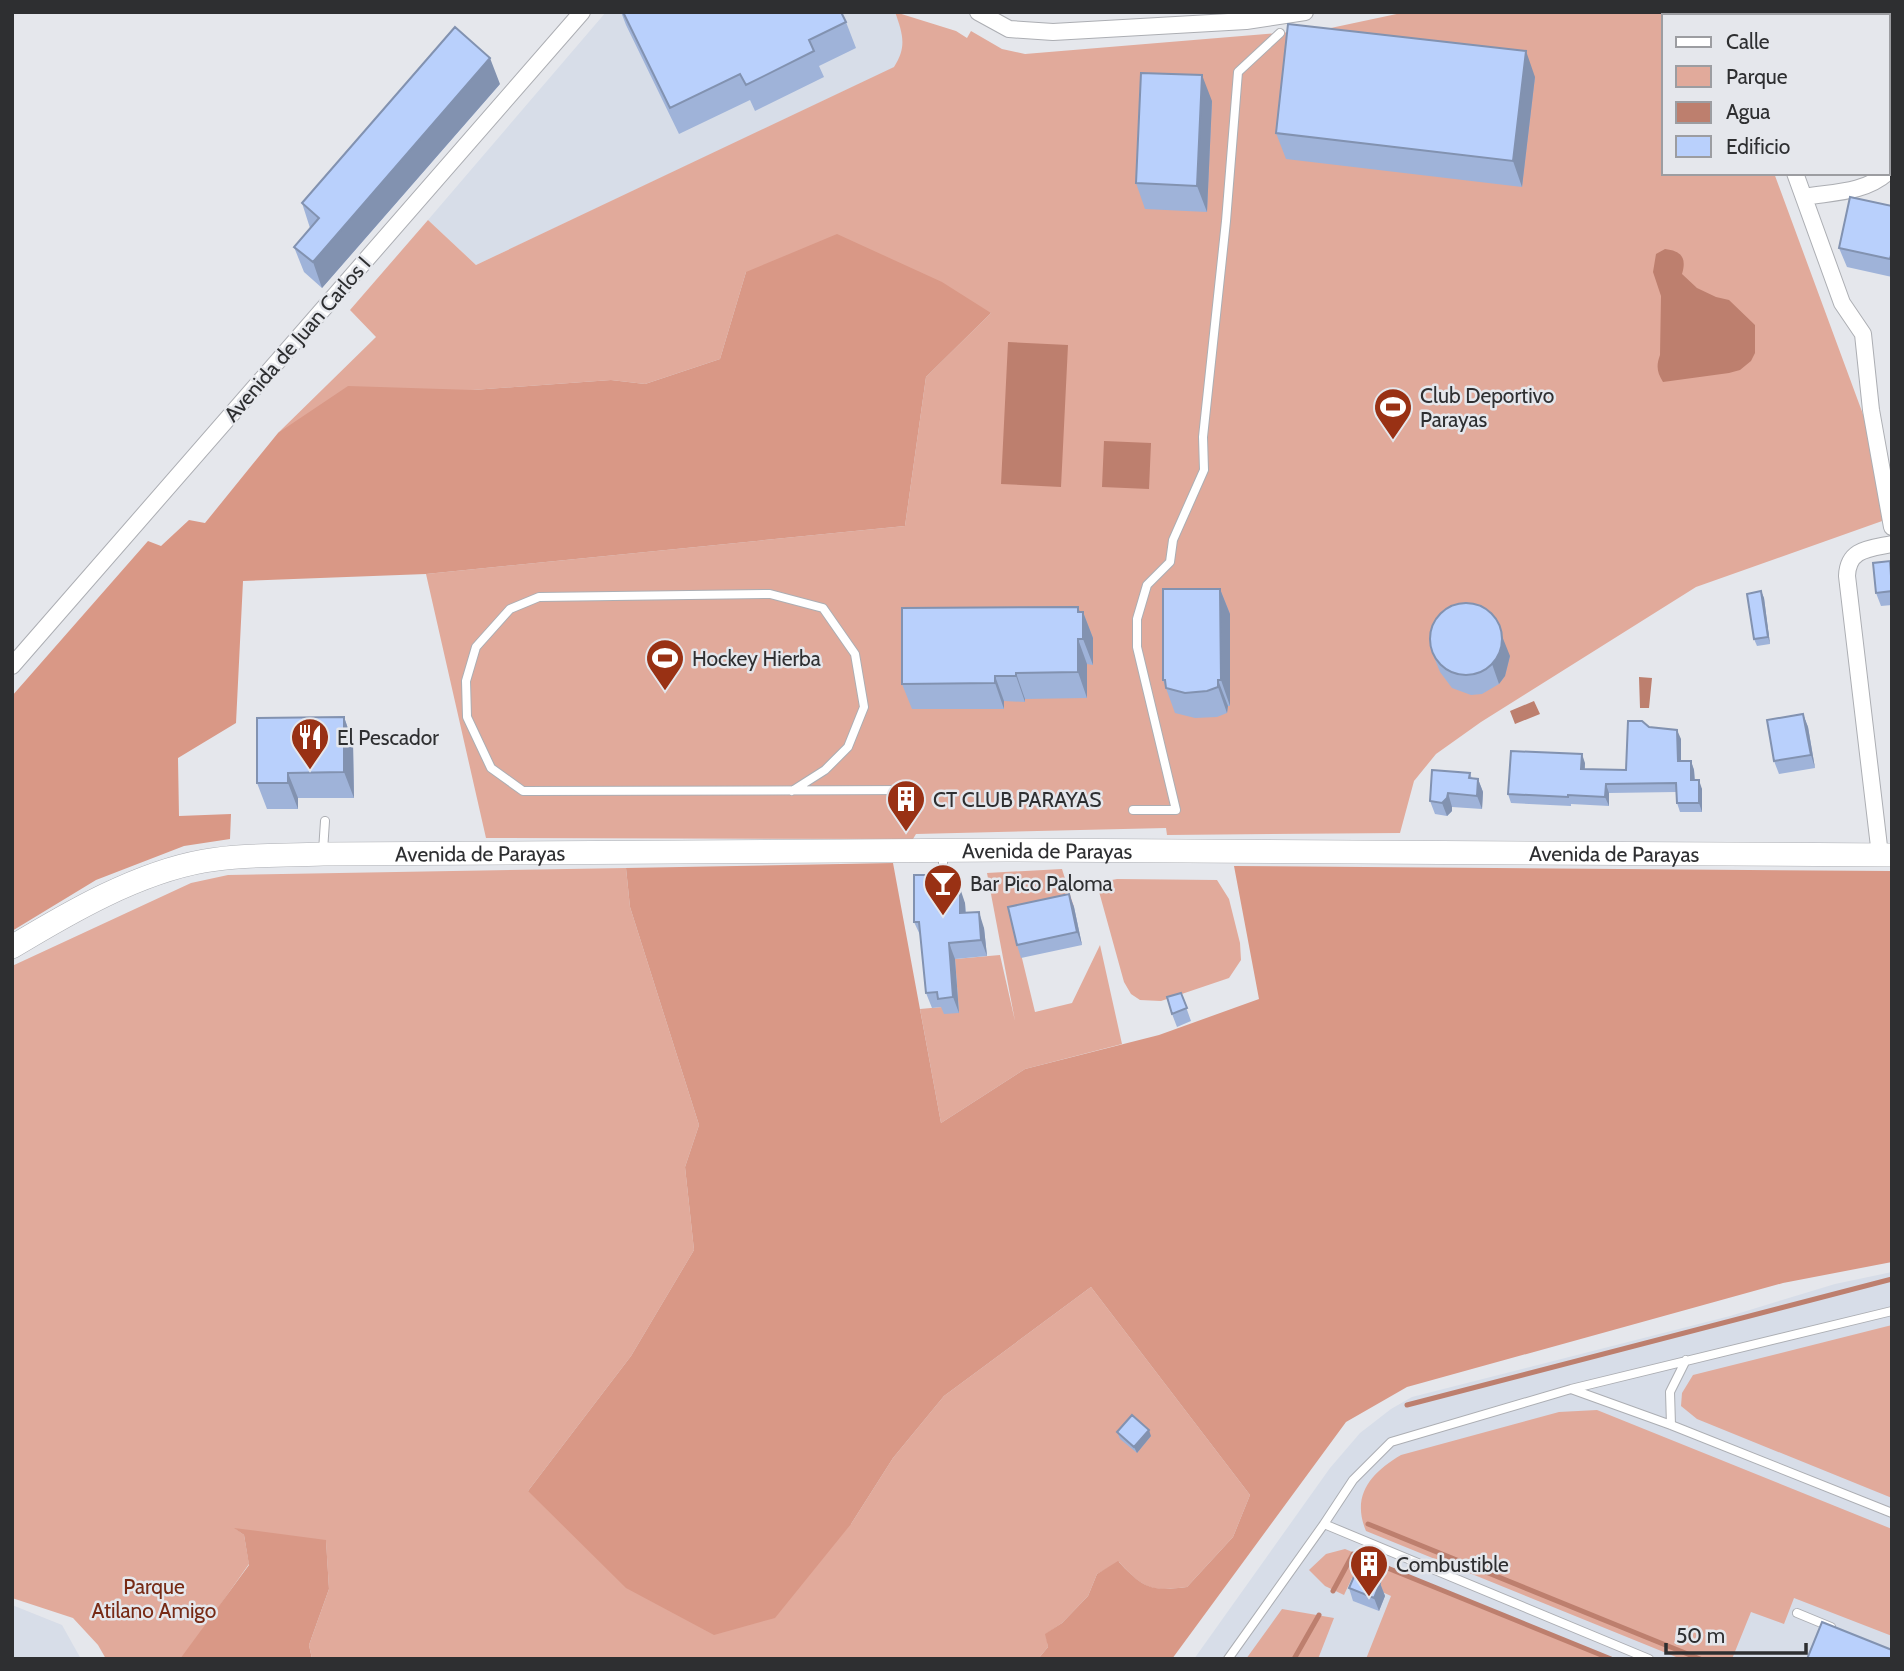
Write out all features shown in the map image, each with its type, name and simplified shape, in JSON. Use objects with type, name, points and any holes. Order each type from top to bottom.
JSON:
[{"type":"street","name":"Avenida de Juan Carlos I","points":[[12,666],[582,12]]},
{"type":"street","points":[[978,12],[1009,29],[1052,32],[1246,21],[1306,12]]},
{"type":"street","points":[[1797,175],[1842,303],[1863,334],[1871,410],[1892,527]]},
{"type":"street","points":[[1804,197],[1857,190],[1875,184],[1886,175]]},
{"type":"street","points":[[1886,855],[1847,576],[1848,562],[1854,555],[1892,544]]},
{"type":"street","name":"Avenida de Parayas","points":[[12,947],[75,909],[176,869],[204,861],[235,858],[323,854],[943,851],[1886,855]]},
{"type":"lane","points":[[1133,810],[1176,810],[1137,647],[1137,619],[1147,584],[1170,562],[1173,540],[1204,470],[1203,437],[1226,221],[1238,72],[1280,33]]},
{"type":"lane","points":[[792,791],[825,770],[848,747],[864,707],[855,654],[823,608],[770,594],[538,597],[510,609],[476,647],[466,681],[467,718],[491,768],[523,791],[792,791],[912,790]]},
{"type":"lane","points":[[323,854],[325,821]]},
{"type":"lane","points":[[943,851],[943,876]]},
{"type":"lane","points":[[1228,1659],[1353,1480],[1391,1442],[1571,1389],[1892,1311]]},
{"type":"lane","points":[[1671,1425],[1670,1392],[1686,1360]]},
{"type":"lane","points":[[1571,1389],[1671,1425],[1892,1513]]},
{"type":"lane","points":[[1324,1524],[1649,1659]]},
{"type":"lane","points":[[1797,1613],[1844,1632]]},
{"type":"shaded area","points":[[606,12],[895,12],[904,35],[902,54],[895,67],[476,265],[428,220]]},
{"type":"shaded area","points":[[837,234],[942,282],[991,313],[926,377],[905,526],[426,574],[243,581],[236,723],[178,758],[179,816],[231,814],[230,839],[184,846],[96,880],[12,931],[12,696],[148,541],[161,546],[189,520],[205,523],[278,433],[348,386],[473,390],[611,380],[645,384],[720,359],[746,272]]},
{"type":"shaded area","points":[[893,863],[941,1123],[1025,1069],[1159,1035],[1259,999],[1234,866],[1892,871],[1892,1262],[1783,1283],[1407,1387],[1346,1422],[1172,1659],[1038,1659],[1048,1647],[1045,1634],[1062,1623],[1088,1596],[1097,1574],[1118,1561],[1148,1586],[1165,1589],[1187,1587],[1233,1537],[1250,1495],[1091,1287],[944,1396],[893,1458],[851,1524],[775,1618],[714,1635],[626,1588],[528,1491],[631,1356],[694,1250],[685,1167],[699,1125],[630,907],[626,868]]},
{"type":"shaded area","points":[[1892,1272],[1892,1659],[1194,1659],[1330,1468],[1360,1433],[1412,1397],[1730,1316],[1835,1284]]},
{"type":"shaded area","points":[[234,1528],[326,1540],[329,1589],[309,1645],[312,1659],[180,1659],[249,1565],[244,1535]]},
{"type":"shaded area","points":[[12,1605],[62,1625],[81,1659],[12,1659]]},
{"type":"green space","name":"Club Deportivo Parayas","points":[[895,12],[956,31],[967,38],[971,31],[1002,49],[1025,54],[1326,29],[1406,12],[1719,12],[1662,14],[1662,175],[1775,175],[1864,417],[1885,520],[1696,587],[1481,722],[1436,754],[1414,781],[1400,833],[1167,835],[1166,828],[916,834],[913,839],[486,838],[426,574],[905,526],[926,377],[991,313],[746,272],[720,359],[645,384],[611,380],[473,390],[278,433],[376,337],[350,310],[428,220],[476,265],[894,67],[902,47]]},
{"type":"green space","name":"Parque Atilano Amigo","points":[[626,868],[630,907],[699,1125],[685,1167],[694,1250],[631,1356],[528,1491],[851,1524],[893,1458],[944,1396],[1091,1287],[1250,1495],[1233,1537],[1187,1587],[1165,1589],[1149,1586],[1135,1578],[1119,1562],[1097,1574],[1088,1596],[1062,1623],[1046,1634],[1048,1647],[1038,1659],[312,1659],[309,1645],[329,1589],[326,1541],[236,1529],[244,1535],[249,1564],[182,1659],[106,1659],[98,1645],[73,1618],[12,1598],[12,966],[191,883],[228,875]]},
{"type":"green space","points":[[1062,869],[1074,907],[1013,921],[1035,1012],[1072,1003],[1100,945],[1122,1044],[1025,1069],[941,1123],[920,1009],[942,1007],[959,1013],[955,959],[1000,955],[1015,1021],[987,873]]},
{"type":"green space","points":[[1117,879],[1217,880],[1229,899],[1240,943],[1241,960],[1229,978],[1161,1001],[1140,1000],[1131,994],[1124,982],[1098,888],[1101,882]]},
{"type":"green space","points":[[1892,1325],[1892,1498],[1697,1419],[1681,1406],[1682,1393],[1693,1375]]},
{"type":"green space","points":[[1597,1410],[1892,1529],[1892,1636],[1794,1598],[1784,1624],[1751,1612],[1732,1659],[1681,1659],[1366,1531],[1361,1506],[1367,1486],[1381,1469],[1401,1455],[1559,1412]]},
{"type":"green space","points":[[1345,1549],[1615,1659],[1366,1659],[1391,1596],[1352,1578],[1344,1595],[1325,1586],[1309,1570],[1326,1554]]},
{"type":"green space","points":[[1282,1609],[1334,1618],[1318,1659],[1246,1659]]},
{"type":"water","points":[[1665,249],[1679,253],[1684,263],[1682,274],[1697,288],[1729,300],[1755,325],[1755,353],[1751,361],[1740,370],[1663,382],[1658,372],[1661,296],[1653,272],[1656,254]]},
{"type":"water","points":[[1008,342],[1068,345],[1061,487],[1001,484]]},
{"type":"water","points":[[1104,441],[1151,443],[1149,489],[1102,487]]},
{"type":"water","points":[[1639,677],[1652,678],[1649,708],[1640,708]]},
{"type":"water","points":[[1534,701],[1540,714],[1515,724],[1510,711]]},
{"type":"building","points":[[623,12],[841,12],[846,22],[809,40],[814,51],[746,85],[740,74],[670,108]]},
{"type":"building","points":[[1890,20],[1892,20],[1890,62]]},
{"type":"building","points":[[1288,24],[1526,51],[1513,161],[1276,133]]},
{"type":"building","points":[[455,27],[490,58],[313,262],[294,247],[319,218],[302,203]]},
{"type":"building","points":[[1892,71],[1892,123],[1890,123]]},
{"type":"building","points":[[1141,73],[1202,75],[1197,186],[1136,183]]},
{"type":"building","points":[[1850,197],[1892,206],[1890,259],[1839,248]]},
{"type":"building","points":[[1890,561],[1892,591],[1876,593],[1873,563]]},
{"type":"building","points":[[1163,589],[1220,589],[1221,680],[1218,680],[1218,687],[1185,693],[1166,688],[1163,680]]},
{"type":"building","points":[[1761,591],[1768,637],[1754,639],[1747,594]]},
{"type":"building","points":[[1466,603],[1486,609],[1496,619],[1502,639],[1496,659],[1486,669],[1466,675],[1446,669],[1436,659],[1430,639],[1436,619],[1446,609]]},
{"type":"building","points":[[1078,607],[1078,612],[1083,612],[1083,639],[1078,639],[1078,672],[1016,673],[1016,676],[995,676],[995,683],[902,684],[902,608]]},
{"type":"building","points":[[1803,714],[1811,755],[1774,761],[1767,720]]},
{"type":"building","points":[[344,717],[344,772],[288,773],[288,783],[257,783],[257,718]]},
{"type":"building","points":[[1628,721],[1642,721],[1649,727],[1677,730],[1678,761],[1691,761],[1691,780],[1699,780],[1699,803],[1677,803],[1676,783],[1606,784],[1605,797],[1508,794],[1511,751],[1582,754],[1581,769],[1626,770]]},
{"type":"building","points":[[1432,770],[1470,773],[1469,778],[1478,779],[1477,796],[1448,793],[1442,803],[1430,801]]},
{"type":"building","points":[[914,875],[945,875],[946,888],[960,888],[960,913],[979,912],[981,940],[949,943],[953,997],[938,999],[937,992],[926,993],[919,922],[914,922]]},
{"type":"building","points":[[1069,894],[1077,932],[1017,945],[1008,907]]},
{"type":"building","points":[[1181,993],[1187,1008],[1172,1014],[1167,997]]},
{"type":"building","points":[[1132,1415],[1149,1430],[1134,1447],[1117,1432]]},
{"type":"building","points":[[1356,1572],[1380,1583],[1374,1598],[1349,1588]]},
{"type":"building","points":[[1822,1622],[1892,1650],[1892,1659],[1807,1659]]},
{"type":"waterway","points":[[1407,1405],[1892,1279]]},
{"type":"waterway","points":[[1368,1524],[1700,1659]]},
{"type":"waterway","points":[[1333,1591],[1353,1554],[1611,1659]]},
{"type":"waterway","points":[[1294,1659],[1319,1615]]},
{"type":"place","name":"Club Deportivo Parayas","points":[[1393,441]]},
{"type":"place","name":"Hockey Hierba","points":[[665,692]]},
{"type":"place","name":"El Pescador","points":[[310,771]]},
{"type":"place","name":"CT CLUB PARAYAS","points":[[906,833]]},
{"type":"place","name":"Bar Pico Paloma","points":[[943,917]]},
{"type":"place","name":"Combustible","points":[[1369,1598]]}]
